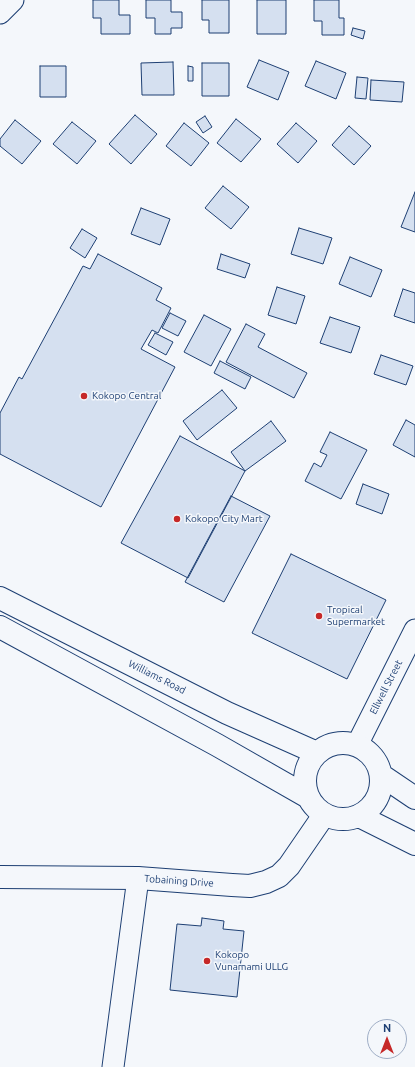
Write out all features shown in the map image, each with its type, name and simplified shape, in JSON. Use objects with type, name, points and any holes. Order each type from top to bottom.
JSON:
[{"type":"main road","name":"Williams Road","points":[[0,598],[227,712],[317,753]]},
{"type":"main road","points":[[0,627],[308,796]]},
{"type":"main road","points":[[336,743],[357,745],[369,752],[377,762],[381,775],[380,792],[372,806],[359,816],[348,819],[335,819],[314,807],[308,796],[304,781],[307,766],[317,753],[325,747],[336,743]]},
{"type":"main road","points":[[381,775],[415,798]]},
{"type":"main road","name":"Tobaining Drive","points":[[0,877],[138,878],[250,886],[266,882],[279,876],[289,866],[324,814]]},
{"type":"main road","points":[[359,816],[415,844]]},
{"type":"street","points":[[0,13],[13,0]]},
{"type":"street","name":"Ellwell Street","points":[[357,745],[415,630]]},
{"type":"street","points":[[113,1067],[138,878]]},
{"type":"building","points":[[93,0],[119,0],[119,15],[130,15],[130,34],[101,34],[101,18],[93,18]]},
{"type":"building","points":[[146,0],[171,0],[171,12],[182,12],[182,28],[171,28],[171,34],[155,34],[155,18],[146,18]]},
{"type":"building","points":[[202,0],[229,0],[229,33],[209,33],[209,20],[202,20]]},
{"type":"building","points":[[257,0],[286,0],[286,34],[257,34]]},
{"type":"building","points":[[314,0],[339,0],[339,18],[344,18],[344,35],[322,35],[322,21],[314,21]]},
{"type":"building","points":[[353,28],[365,31],[363,39],[351,35]]},
{"type":"building","points":[[259,60],[289,72],[278,100],[247,87]]},
{"type":"building","points":[[316,61],[346,73],[336,99],[305,86]]},
{"type":"building","points":[[173,62],[174,95],[142,95],[141,63]]},
{"type":"building","points":[[202,63],[229,63],[229,96],[202,96]]},
{"type":"building","points":[[40,66],[66,66],[66,97],[40,97]]},
{"type":"building","points":[[188,66],[193,67],[193,81],[188,81]]},
{"type":"building","points":[[357,77],[368,78],[366,99],[355,98]]},
{"type":"building","points":[[371,80],[404,82],[402,102],[370,100]]},
{"type":"building","points":[[135,115],[157,134],[131,164],[109,144]]},
{"type":"building","points":[[205,116],[212,127],[203,133],[196,122]]},
{"type":"building","points":[[236,119],[261,139],[241,162],[217,143]]},
{"type":"building","points":[[15,120],[41,141],[22,164],[0,146],[0,139]]},
{"type":"building","points":[[72,122],[96,141],[77,164],[53,144]]},
{"type":"building","points":[[184,123],[209,143],[191,166],[166,146]]},
{"type":"building","points":[[296,123],[317,141],[298,163],[277,144]]},
{"type":"building","points":[[349,126],[371,146],[354,165],[332,145]]},
{"type":"building","points":[[223,186],[249,207],[231,229],[205,208]]},
{"type":"building","points":[[415,192],[415,232],[401,227]]},
{"type":"building","points":[[141,208],[170,219],[160,245],[131,234]]},
{"type":"building","points":[[299,228],[332,238],[323,264],[291,254]]},
{"type":"building","points":[[82,229],[97,238],[85,258],[70,248]]},
{"type":"building","name":"Kokopo Central","points":[[98,254],[162,288],[156,300],[171,308],[158,333],[152,330],[141,349],[175,367],[101,507],[0,454],[0,413],[19,377],[22,379],[83,266],[90,269]]},
{"type":"building","points":[[221,254],[250,264],[245,278],[217,269]]},
{"type":"building","points":[[350,257],[382,270],[371,297],[339,284]]},
{"type":"building","points":[[277,287],[305,296],[296,324],[268,315]]},
{"type":"building","points":[[403,289],[415,293],[415,323],[394,316]]},
{"type":"building","points":[[170,313],[186,321],[178,336],[162,328]]},
{"type":"building","points":[[204,315],[231,329],[211,366],[184,352]]},
{"type":"building","points":[[330,317],[360,327],[351,353],[320,343]]},
{"type":"building","points":[[246,324],[265,334],[258,347],[307,373],[294,398],[226,362]]},
{"type":"building","points":[[155,333],[173,342],[166,355],[148,345]]},
{"type":"building","points":[[381,355],[413,366],[406,385],[374,374]]},
{"type":"building","points":[[220,361],[251,377],[245,389],[214,373]]},
{"type":"building","points":[[222,390],[237,408],[197,440],[183,421]]},
{"type":"building","points":[[406,420],[415,425],[415,457],[393,445]]},
{"type":"building","points":[[271,421],[286,441],[245,471],[231,452]]},
{"type":"building","points":[[330,432],[367,450],[341,499],[305,481],[314,463],[321,467],[327,455],[320,452]]},
{"type":"building","name":"Kokopo City Mart","points":[[180,436],[245,471],[188,578],[121,543]]},
{"type":"building","points":[[363,484],[389,494],[382,514],[356,504]]},
{"type":"building","points":[[231,496],[270,516],[224,602],[185,582]]},
{"type":"building","name":"Tropical Supermarket","points":[[291,554],[386,600],[347,679],[252,633]]},
{"type":"building","name":"Kokopo Vunamami ULLG","points":[[202,918],[224,921],[223,929],[244,931],[237,997],[170,990],[177,924],[201,926]]},
{"type":"place","name":"Kokopo Central","points":[[84,396]]},
{"type":"place","name":"Kokopo City Mart","points":[[177,519]]},
{"type":"place","name":"Tropical Supermarket","points":[[319,616]]},
{"type":"place","name":"Kokopo Vunamami ULLG","points":[[207,961]]}]
